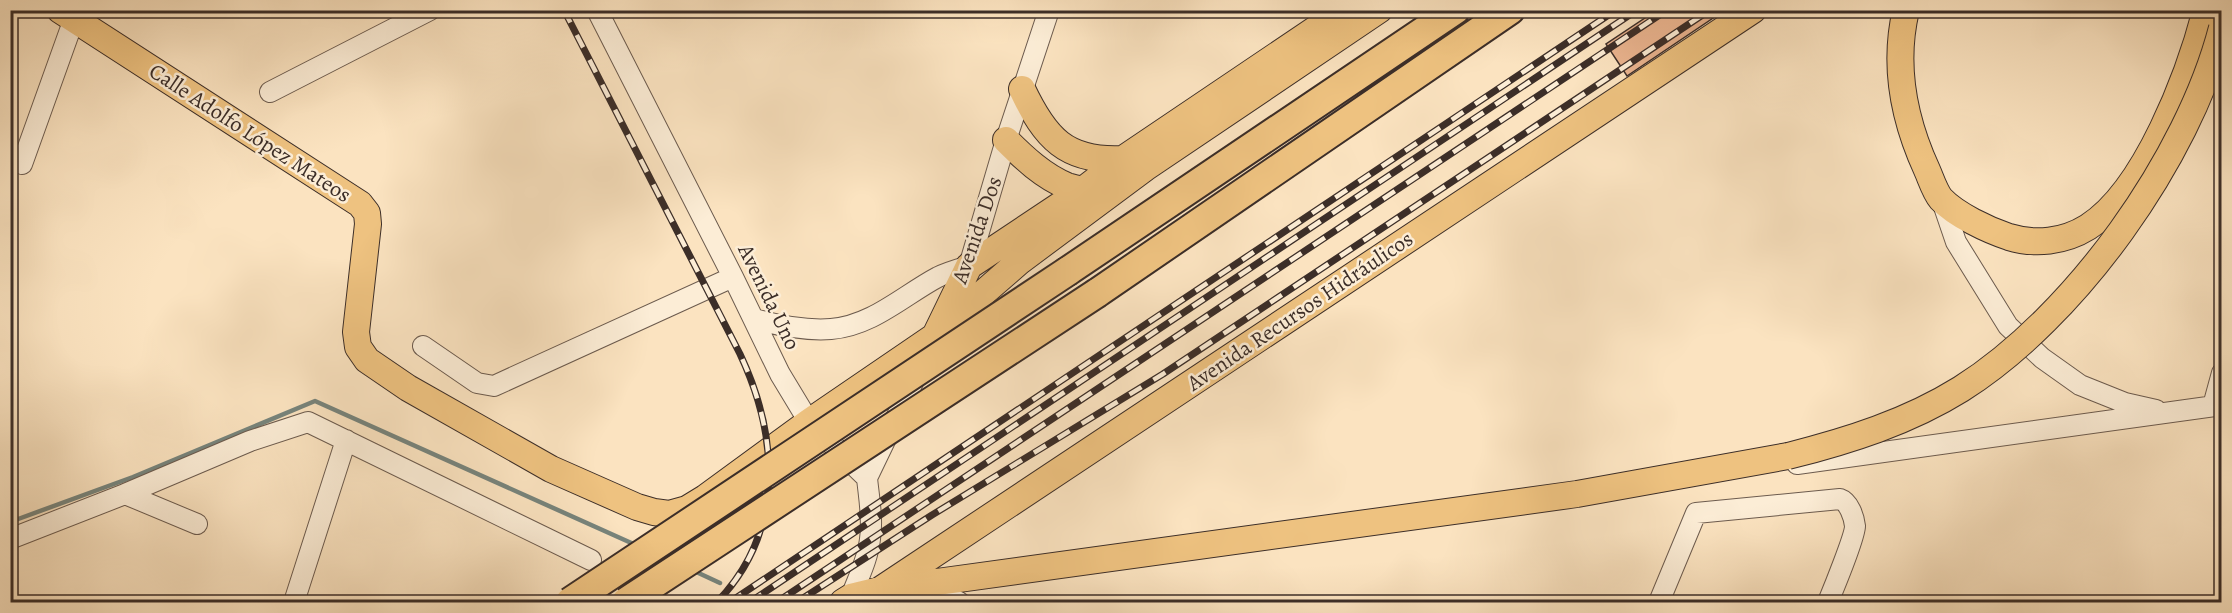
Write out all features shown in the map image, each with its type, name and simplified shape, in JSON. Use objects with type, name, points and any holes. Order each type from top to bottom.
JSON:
[{"type":"highway","points":[[570,603],[1455,10]]},
{"type":"highway","points":[[626,603],[1097,293],[1510,10]]},
{"type":"main road","points":[[935,336],[1095,192],[1123,159],[1344,10]]},
{"type":"main road","points":[[969,266],[1095,192],[1145,168],[1379,10]]},
{"type":"main road","name":"Avenida Recursos Hidráulicos","points":[[847,600],[880,590],[1753,10]]},
{"type":"main road","points":[[1906,10],[1900,58],[1903,97],[1916,144],[1941,198],[1992,231],[2032,241],[2049,241],[2080,232],[2099,218],[2121,195],[2163,128],[2184,82],[2206,10]]},
{"type":"main road","name":"Calle Adolfo López Mateos","points":[[67,15],[360,204],[367,213],[368,224],[356,332],[358,347],[367,360],[408,388],[551,470],[637,507],[669,514],[687,509],[705,498],[809,422]]},
{"type":"main road","points":[[880,590],[1577,494],[1788,456],[1855,437],[1924,409],[1984,373],[2033,333],[2093,266],[2150,189],[2192,110],[2222,28]]},
{"type":"main road","points":[[1022,89],[1044,129],[1058,144],[1077,155],[1103,160],[1123,159]]},
{"type":"main road","points":[[1006,140],[1026,160],[1045,174],[1068,187],[1095,192]]},
{"type":"main road","name":"Avenida Dos","points":[[809,422],[935,336],[969,266]]},
{"type":"street","points":[[270,93],[430,10]]},
{"type":"street","name":"Avenida Uno","points":[[597,10],[780,374],[809,422],[867,478]]},
{"type":"street","name":"Avenida Dos","points":[[969,266],[1006,140],[1049,10]]},
{"type":"street","points":[[22,164],[67,15]]},
{"type":"street","points":[[1941,198],[1956,242],[2008,326],[2042,358],[2080,385],[2125,403],[2167,413]]},
{"type":"street","points":[[754,320],[791,328],[833,329],[862,320],[896,304],[940,276],[969,266]]},
{"type":"street","points":[[423,346],[477,383],[494,386],[733,277]]},
{"type":"street","points":[[847,600],[866,557],[870,540],[872,522],[867,478],[935,336]]},
{"type":"street","points":[[1577,494],[2217,406],[2222,373]]},
{"type":"street","points":[[10,539],[126,494],[250,441],[308,422],[591,560]]},
{"type":"street","points":[[294,603],[346,440]]},
{"type":"street","points":[[126,494],[197,524]]},
{"type":"street","points":[[1659,603],[1696,513],[1840,499],[1848,504],[1855,528],[1828,603]]},
{"type":"street","points":[[922,584],[959,603]]},
{"type":"building","points":[[1657,10],[1725,10],[1627,76],[1606,44]]},
{"type":"waterway","points":[[10,522],[133,477],[315,401],[638,546]]},
{"type":"waterway","points":[[692,570],[720,583]]},
{"type":"railway","points":[[564,10],[740,354],[753,386],[762,418],[768,450],[769,483],[764,515],[755,545],[739,575],[717,602]]},
{"type":"railway","points":[[730,602],[1616,10]]},
{"type":"railway","points":[[750,602],[1637,10]]},
{"type":"railway","points":[[777,602],[1667,10]]},
{"type":"railway","points":[[797,602],[932,515],[1163,374],[1710,10]]}]
